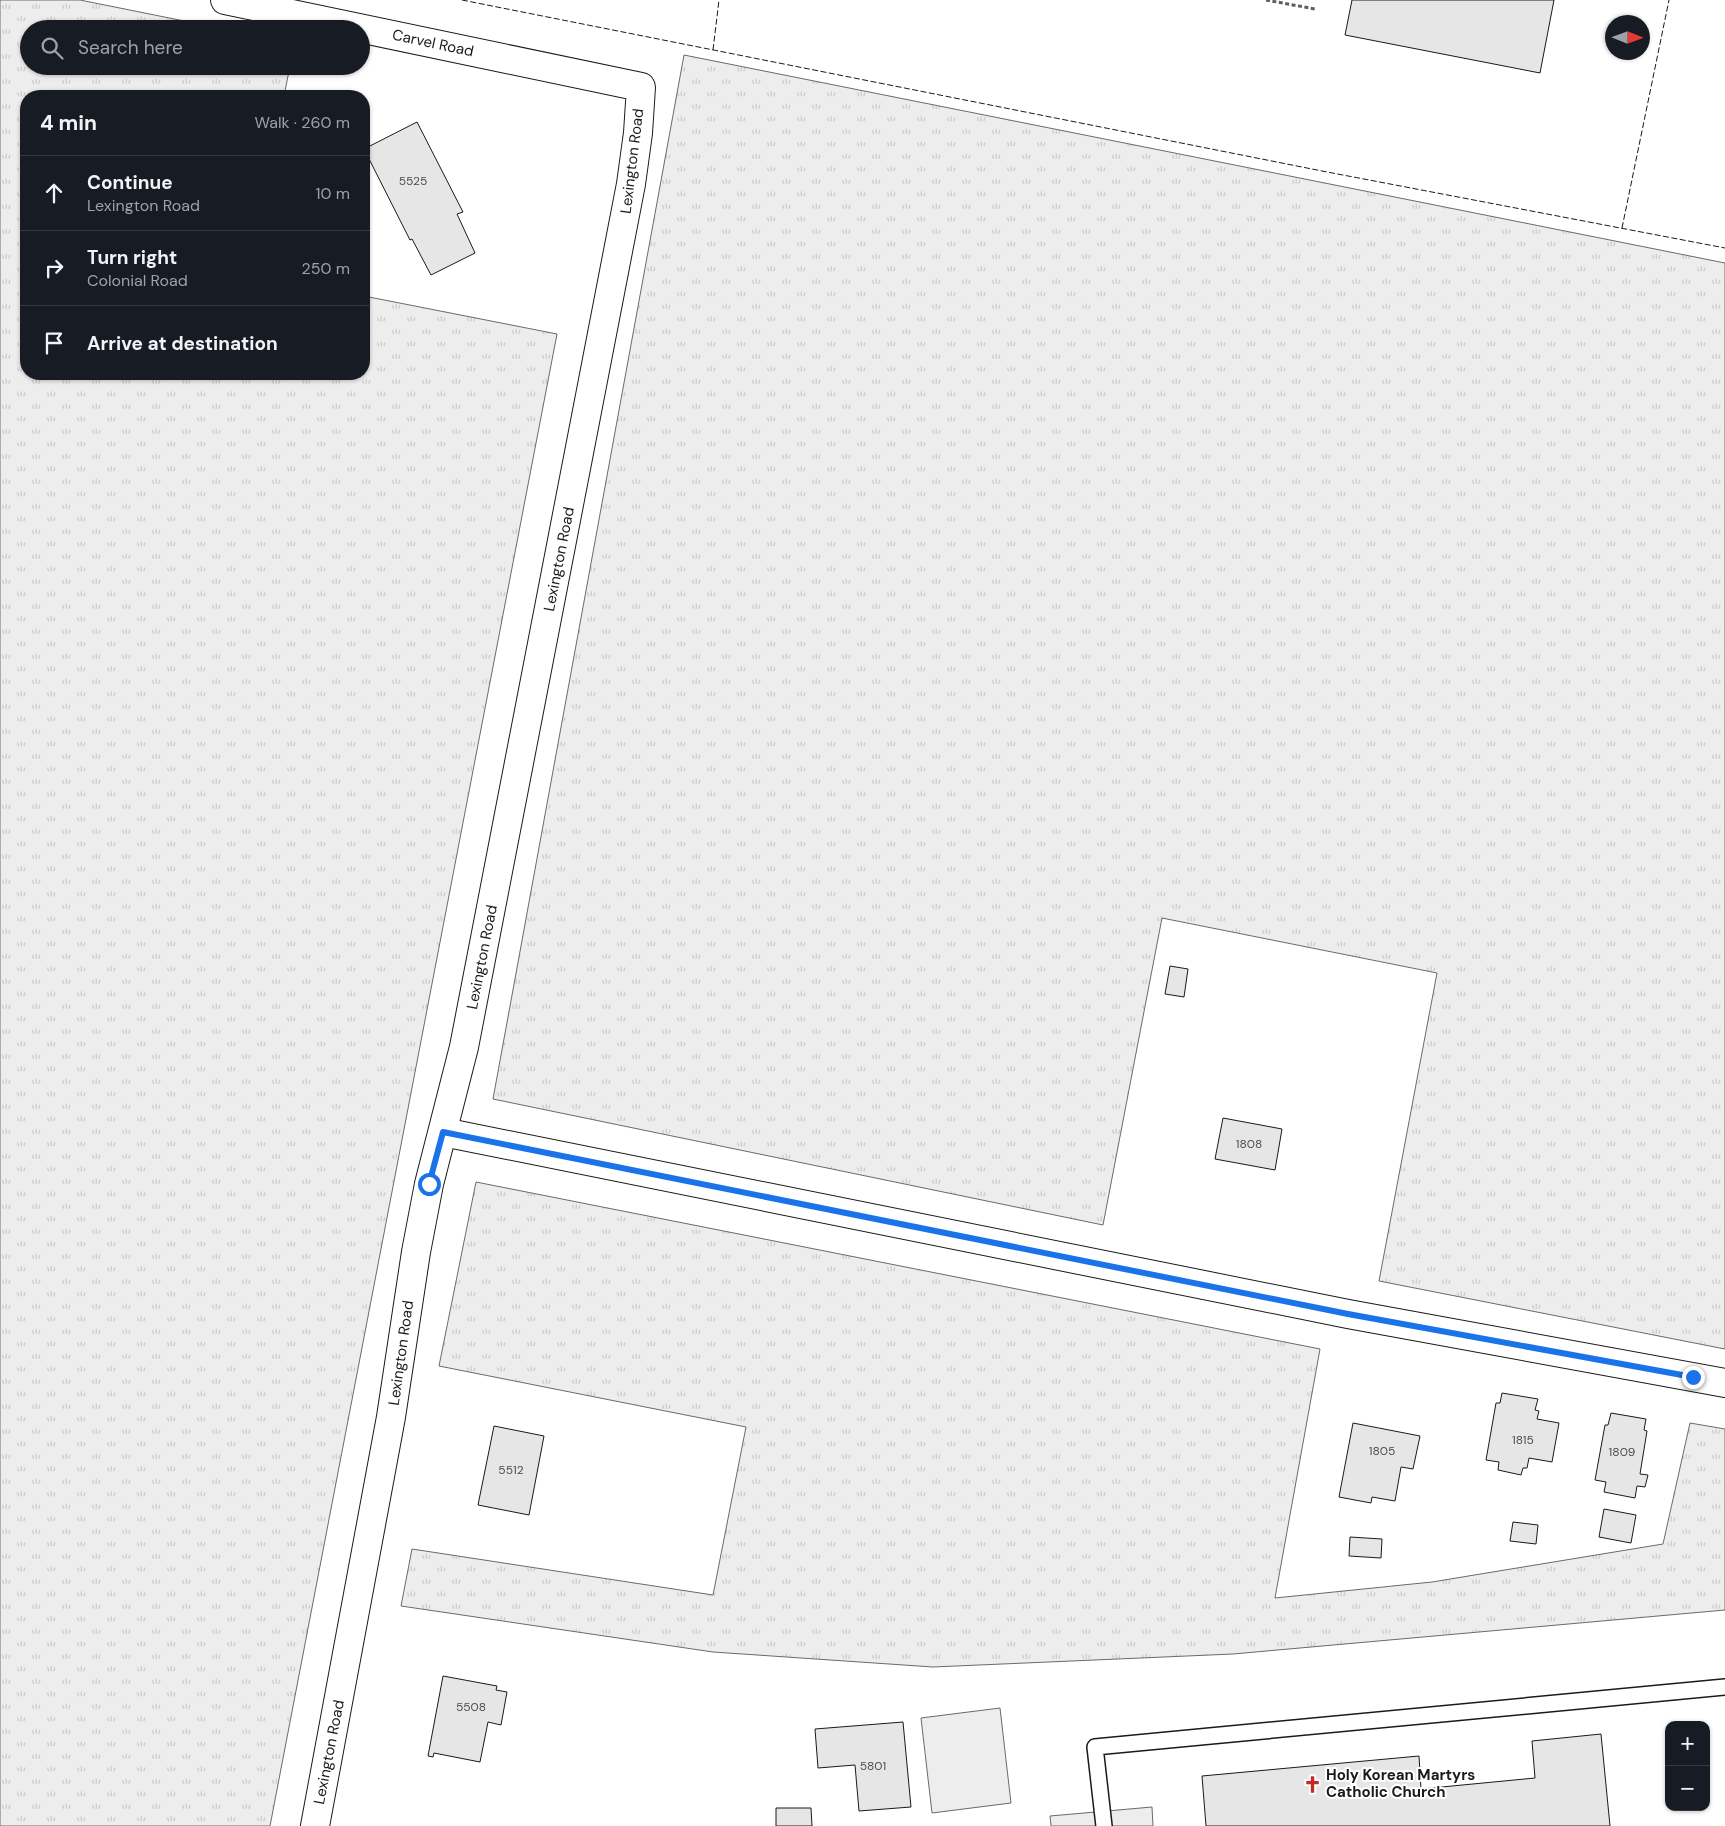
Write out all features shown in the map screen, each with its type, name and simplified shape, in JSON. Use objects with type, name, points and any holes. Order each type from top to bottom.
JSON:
[{"type":"street","name":"Carvel Road","points":[[225,0],[322,20]]},
{"type":"street","name":"Carvel Road","points":[[370,30],[640,86]]},
{"type":"street","name":"Lexington Road","points":[[315,1826],[391,1417],[416,1252],[429,1184],[466,1037],[632,184],[638,133],[640,86]]},
{"type":"street","points":[[443,1132],[1348,1314],[1725,1383]]},
{"type":"lane","points":[[1104,1826],[1095,1748],[1725,1687]]},
{"type":"path","points":[[1266,0],[1315,9]]},
{"type":"green space","points":[[0,0],[80,0],[179,20],[20,20],[20,75],[288,75],[285,90],[20,90],[20,380],[370,380],[370,297],[557,334],[270,1826],[0,1826]]},
{"type":"green space","points":[[684,55],[1725,263],[1725,1349],[1379,1281],[1437,973],[1162,918],[1103,1225],[493,1099]]},
{"type":"green space","points":[[476,1182],[1320,1349],[1275,1598],[1432,1582],[1663,1544],[1690,1423],[1725,1429],[1725,1610],[1233,1654],[933,1667],[713,1652],[401,1606],[412,1549],[713,1595],[746,1427],[439,1366]]},
{"type":"shaded area","points":[[1000,1708],[1011,1803],[932,1813],[921,1718]]},
{"type":"shaded area","points":[[1152,1807],[1153,1826],[1051,1826],[1050,1816]]},
{"type":"building","points":[[1352,0],[1554,0],[1540,73],[1345,35]]},
{"type":"building","points":[[417,122],[463,212],[457,214],[475,253],[431,275],[412,239],[410,240],[370,161],[370,146]]},
{"type":"building","points":[[1170,966],[1188,969],[1184,997],[1165,994]]},
{"type":"building","points":[[1223,1118],[1282,1129],[1275,1170],[1215,1159]]},
{"type":"building","points":[[1502,1393],[1538,1399],[1535,1410],[1539,1411],[1537,1419],[1559,1423],[1552,1462],[1529,1458],[1527,1468],[1523,1468],[1521,1475],[1498,1470],[1499,1462],[1486,1460],[1496,1403],[1500,1403]]},
{"type":"building","points":[[1611,1413],[1646,1419],[1644,1430],[1647,1431],[1640,1474],[1648,1475],[1645,1487],[1637,1486],[1635,1498],[1604,1492],[1606,1482],[1595,1480],[1605,1425],[1608,1425]]},
{"type":"building","points":[[1353,1423],[1420,1436],[1413,1469],[1401,1467],[1395,1501],[1372,1497],[1371,1503],[1339,1497]]},
{"type":"building","points":[[494,1426],[544,1436],[529,1515],[478,1505]]},
{"type":"building","points":[[1604,1509],[1636,1515],[1631,1543],[1599,1537]]},
{"type":"building","points":[[1513,1522],[1538,1525],[1536,1544],[1510,1541]]},
{"type":"building","points":[[1350,1537],[1382,1539],[1381,1558],[1349,1556]]},
{"type":"building","points":[[443,1676],[497,1686],[496,1690],[507,1692],[501,1725],[488,1722],[480,1762],[434,1753],[433,1757],[428,1756]]},
{"type":"building","points":[[903,1722],[911,1807],[859,1811],[855,1765],[818,1768],[815,1729]]},
{"type":"building","name":"Holy Korean Martyrs Catholic Church","points":[[1601,1734],[1610,1826],[1206,1826],[1202,1776],[1419,1756],[1421,1789],[1535,1778],[1532,1741]]},
{"type":"building","points":[[776,1808],[811,1808],[812,1826],[776,1826]]},
{"type":"fence","points":[[462,0],[1322,171],[1725,248]]},
{"type":"fence","points":[[713,50],[719,0]]},
{"type":"fence","points":[[1622,228],[1669,0]]},
{"type":"place","name":"Holy Korean Martyrs Catholic Church","points":[[1312,1784]]},
{"type":"route","points":[[429,1184],[443,1132],[1348,1314],[1693,1377]]}]
